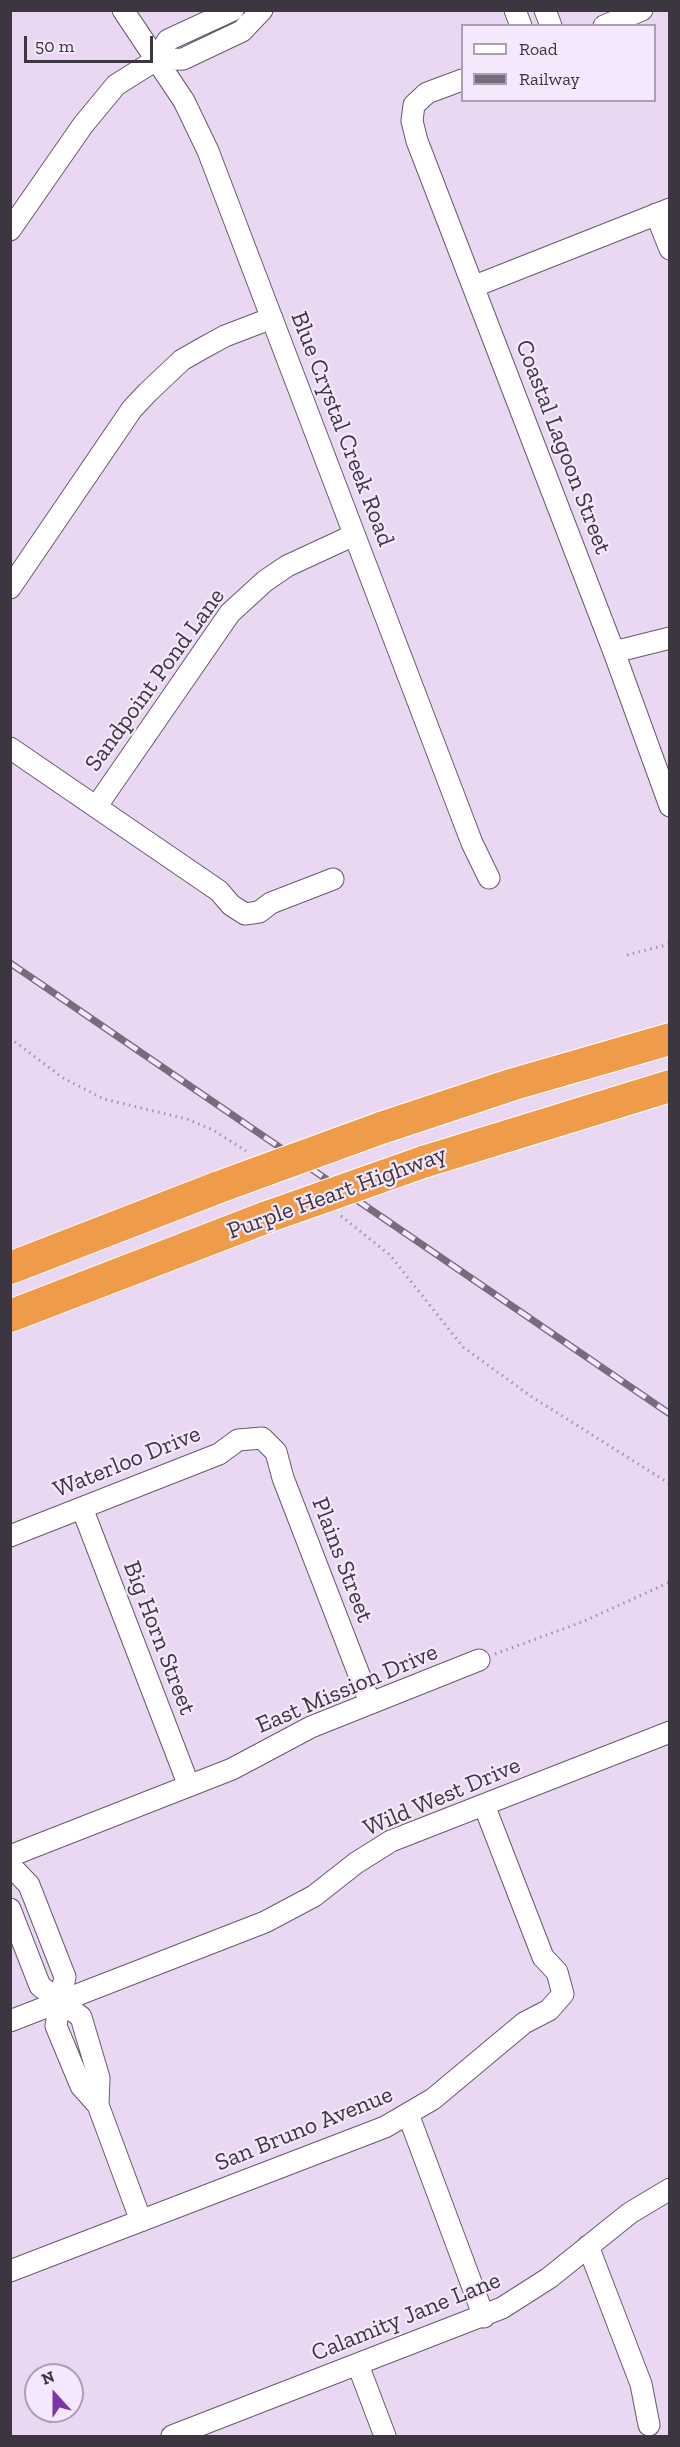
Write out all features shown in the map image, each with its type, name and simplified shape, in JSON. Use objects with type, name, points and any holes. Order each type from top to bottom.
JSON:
[{"type":"highway","name":"Purple Heart Highway","points":[[10,1268],[219,1187],[381,1128],[514,1084],[669,1039]]},
{"type":"highway","name":"Purple Heart Highway","points":[[10,1316],[267,1217],[423,1162],[669,1086]]},
{"type":"street","name":"Blue Crystal Creek Road","points":[[123,10],[196,123],[472,843],[489,878]]},
{"type":"street","points":[[10,230],[100,102],[116,85],[156,60],[168,39],[233,10]]},
{"type":"street","points":[[156,60],[183,59],[217,43],[242,31],[261,10]]},
{"type":"street","points":[[609,24],[642,10]]},
{"type":"street","points":[[208,22],[217,43]]},
{"type":"street","name":"Coastal Lagoon Street","points":[[461,80],[428,93],[414,105],[412,122],[417,141],[475,286],[614,652],[669,806]]},
{"type":"street","points":[[475,286],[663,211],[669,249]]},
{"type":"street","points":[[10,588],[132,409],[148,392],[182,360],[225,336],[272,318]]},
{"type":"street","name":"Sandpoint Pond Lane","points":[[96,807],[230,613],[265,581],[287,566],[354,535]]},
{"type":"street","points":[[614,652],[669,638]]},
{"type":"street","points":[[10,748],[219,891],[231,905],[245,915],[259,912],[271,903],[333,879]]},
{"type":"street","name":"Waterloo Drive","points":[[10,1536],[219,1454],[238,1440],[262,1438]]},
{"type":"street","name":"Plains Street","points":[[262,1438],[276,1452],[283,1478],[370,1703]]},
{"type":"street","name":"Big Horn Street","points":[[82,1508],[189,1786]]},
{"type":"street","name":"East Mission Drive","points":[[10,1856],[232,1769],[311,1727],[479,1660]]},
{"type":"street","name":"Wild West Drive","points":[[10,2020],[265,1922],[314,1896],[356,1863],[392,1841],[669,1732]]},
{"type":"street","name":"San Bruno Avenue","points":[[10,2271],[362,2137],[408,2114],[455,2082],[524,2023],[549,2010],[563,1994],[557,1972],[543,1957],[484,1805]]},
{"type":"street","points":[[10,1865],[29,1885],[65,1977],[56,2026],[81,2086],[98,2105],[141,2221]]},
{"type":"street","points":[[10,1909],[40,1986],[60,2001]]},
{"type":"street","points":[[408,2114],[484,2317]]},
{"type":"street","name":"Calamity Jane Lane","points":[[172,2436],[484,2317],[534,2290],[630,2213],[669,2188]]},
{"type":"street","points":[[588,2246],[641,2384],[649,2425]]},
{"type":"street","points":[[358,2365],[385,2436]]},
{"type":"path","points":[[627,955],[669,944]]},
{"type":"path","points":[[10,1038],[63,1078],[105,1099],[188,1119],[213,1130],[255,1157]]},
{"type":"path","points":[[332,1210],[390,1255],[463,1347],[529,1395],[669,1484]]},
{"type":"path","points":[[479,1660],[582,1622],[669,1582]]},
{"type":"railway","points":[[10,963],[670,1414]]}]
